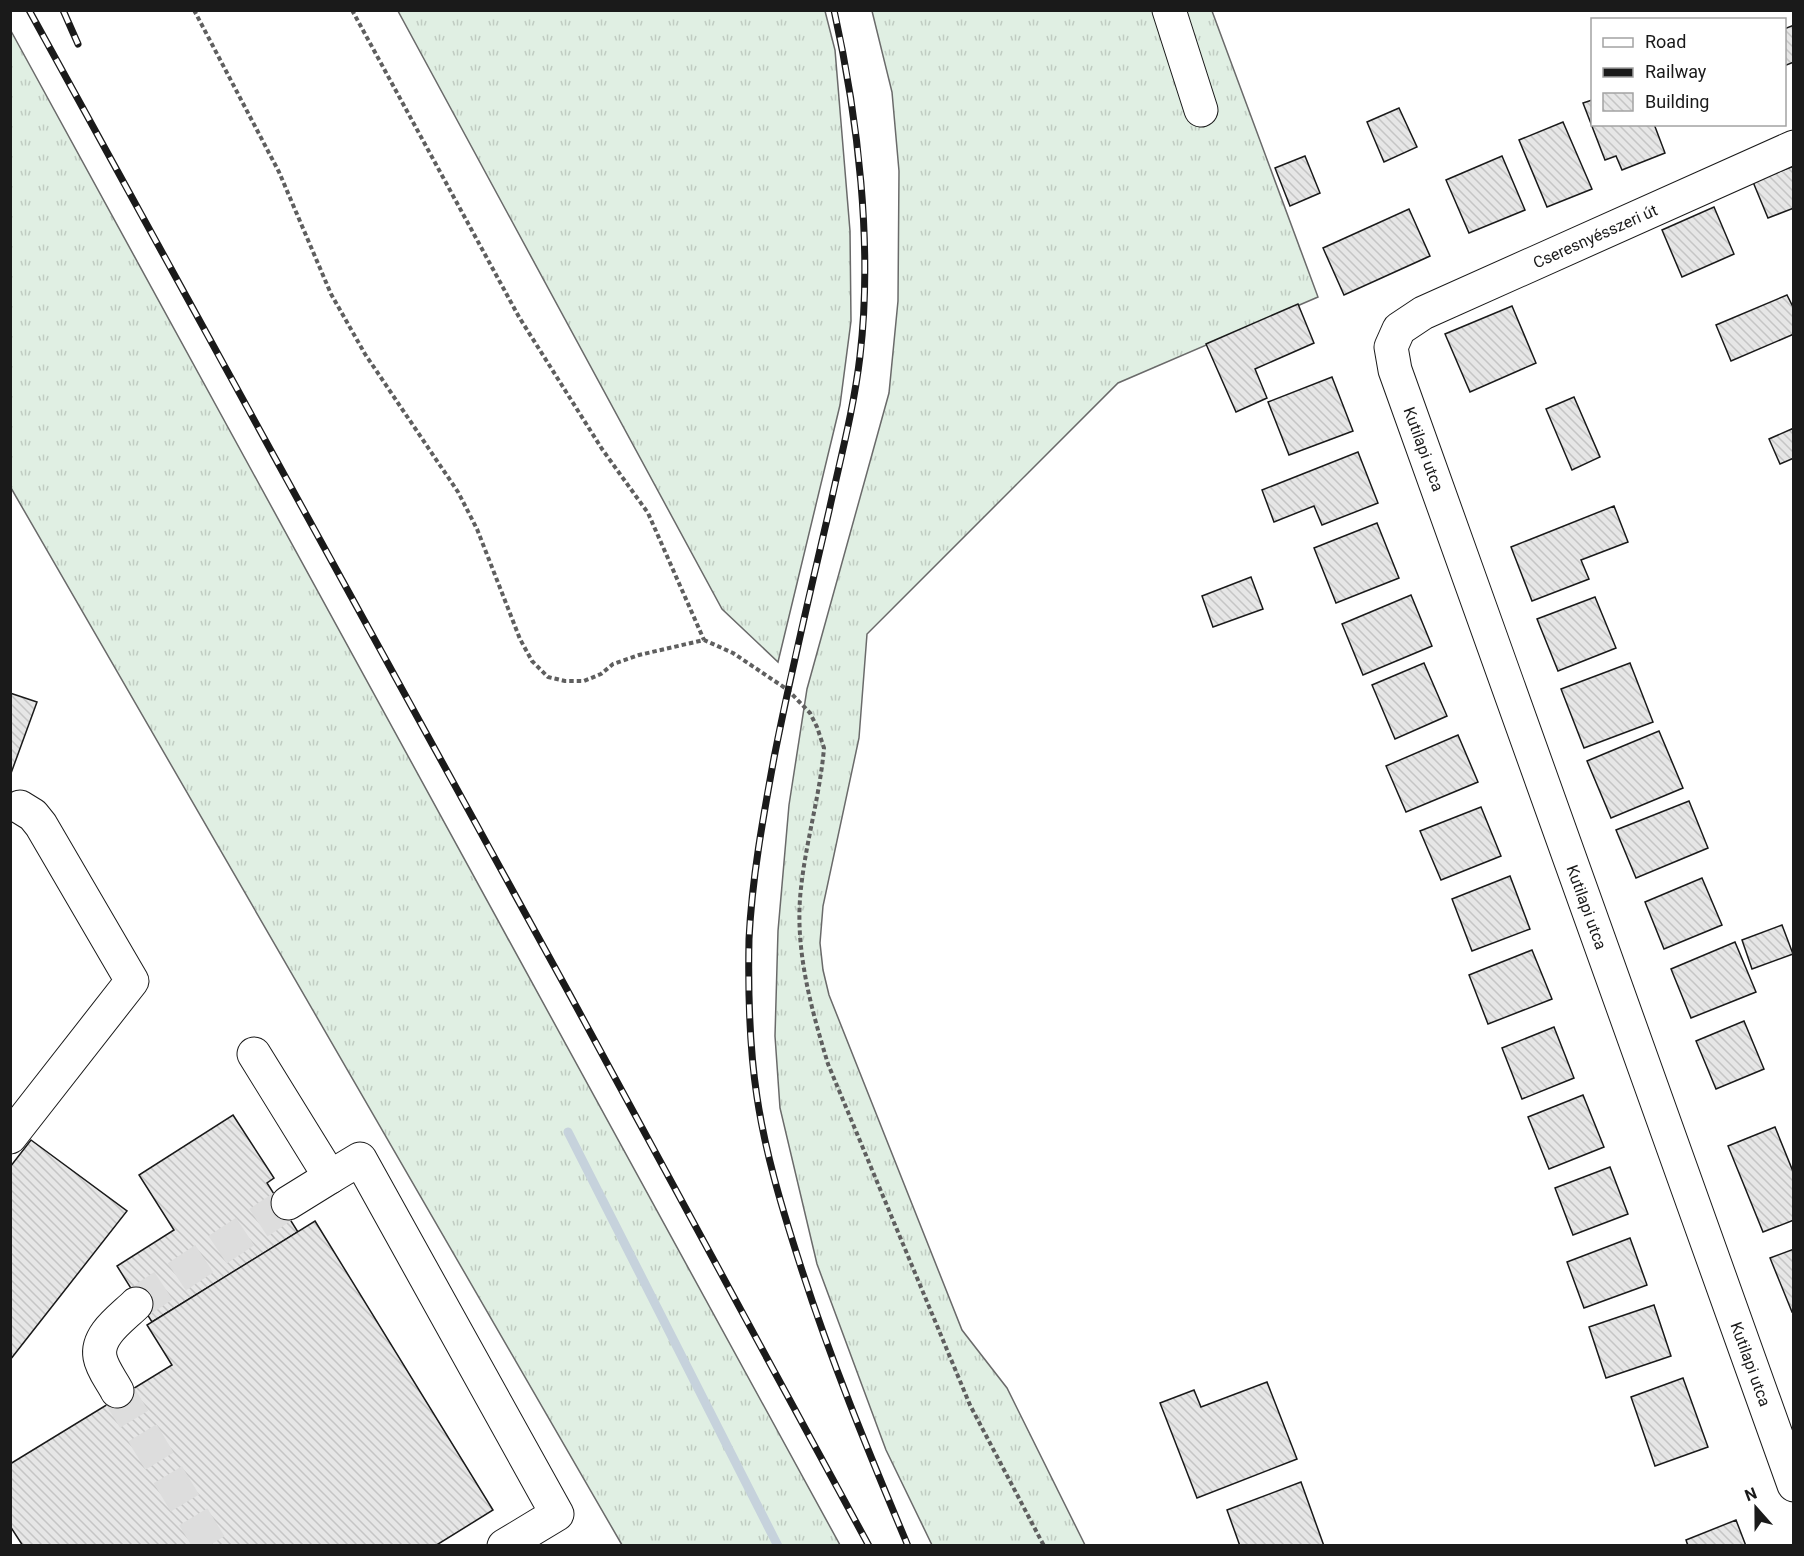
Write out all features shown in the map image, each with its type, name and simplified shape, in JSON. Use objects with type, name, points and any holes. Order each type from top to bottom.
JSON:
[{"type":"street","points":[[1170,10],[1201,110]]},
{"type":"street","name":"Cseresnyésszeri út","points":[[1399,328],[1423,313],[1794,147]]},
{"type":"street","name":"Kutilapi utca","points":[[1399,328],[1391,347],[1395,370],[1794,1485]]},
{"type":"street","points":[[10,1137],[132,981],[41,825],[33,815],[20,807]]},
{"type":"street","points":[[254,1054],[330,1177]]},
{"type":"street","points":[[288,1203],[360,1159],[557,1514],[504,1545]]},
{"type":"street","points":[[117,1391],[102,1364],[100,1348],[102,1340],[110,1329],[136,1304]]},
{"type":"path","points":[[194,10],[279,172],[331,294],[365,354],[458,492],[477,529],[519,639],[532,661],[548,677],[566,681],[584,681],[601,674],[613,664],[639,655],[704,640],[733,653],[788,690],[810,713],[824,748],[801,889],[800,932],[813,1013],[828,1064],[970,1405],[1044,1545]]},
{"type":"path","points":[[352,10],[519,317],[602,449],[648,513],[704,640]]},
{"type":"green space","points":[[398,11],[825,11],[835,50],[850,231],[851,321],[840,405],[778,662],[722,609]]},
{"type":"green space","points":[[872,11],[1212,11],[1318,297],[1118,383],[867,634],[859,738],[823,906],[820,943],[823,970],[829,995],[962,1330],[1007,1388],[1085,1545],[932,1545],[886,1450],[817,1264],[780,1108],[775,1036],[778,931],[789,805],[807,689],[889,393],[898,301],[899,171],[892,92]]},
{"type":"green space","points":[[11,31],[840,1545],[622,1545],[11,488]]},
{"type":"building","points":[[1794,25],[1794,62],[1786,65],[1786,28]]},
{"type":"building","points":[[1591,100],[1591,124],[1583,103]]},
{"type":"building","points":[[1399,108],[1417,147],[1384,162],[1367,122]]},
{"type":"building","points":[[1563,122],[1592,189],[1547,207],[1519,140]]},
{"type":"building","points":[[1592,126],[1655,126],[1665,153],[1622,170],[1616,156],[1605,160]]},
{"type":"building","points":[[1305,156],[1320,193],[1290,206],[1275,168]]},
{"type":"building","points":[[1502,156],[1525,210],[1469,233],[1446,180]]},
{"type":"building","points":[[1794,166],[1794,208],[1768,218],[1753,182]]},
{"type":"building","points":[[1714,207],[1734,254],[1682,277],[1662,230]]},
{"type":"building","points":[[1409,209],[1430,256],[1344,295],[1323,248]]},
{"type":"building","points":[[1787,295],[1794,309],[1794,334],[1731,361],[1716,325]]},
{"type":"building","points":[[1298,304],[1314,343],[1255,369],[1267,398],[1236,412],[1206,344]]},
{"type":"building","points":[[1512,306],[1536,363],[1470,392],[1445,334]]},
{"type":"building","points":[[1332,377],[1353,431],[1289,455],[1268,402]]},
{"type":"building","points":[[1574,397],[1600,457],[1572,470],[1546,409]]},
{"type":"building","points":[[1794,428],[1794,458],[1780,464],[1769,439]]},
{"type":"building","points":[[1358,452],[1378,503],[1322,525],[1314,506],[1274,522],[1262,490]]},
{"type":"building","points":[[1614,506],[1628,542],[1581,560],[1589,579],[1532,601],[1511,547]]},
{"type":"building","points":[[1377,523],[1399,578],[1336,603],[1314,548]]},
{"type":"building","points":[[1251,577],[1263,609],[1213,627],[1202,596]]},
{"type":"building","points":[[1411,595],[1432,646],[1363,675],[1342,624]]},
{"type":"building","points":[[1595,597],[1616,648],[1558,671],[1537,619]]},
{"type":"building","points":[[1424,663],[1447,716],[1395,739],[1372,685]]},
{"type":"building","points":[[1630,663],[1653,722],[1584,748],[1561,689]]},
{"type":"building","points":[[10,693],[37,702],[10,776]]},
{"type":"building","points":[[1659,731],[1683,788],[1611,818],[1587,761]]},
{"type":"building","points":[[1458,735],[1478,782],[1406,812],[1386,766]]},
{"type":"building","points":[[1689,801],[1708,848],[1636,878],[1616,830]]},
{"type":"building","points":[[1481,807],[1501,856],[1441,880],[1420,831]]},
{"type":"building","points":[[1510,876],[1530,929],[1472,951],[1452,899]]},
{"type":"building","points":[[1702,878],[1722,925],[1664,949],[1645,902]]},
{"type":"building","points":[[1782,925],[1793,954],[1752,969],[1742,940]]},
{"type":"building","points":[[1735,942],[1756,992],[1691,1018],[1671,969]]},
{"type":"building","points":[[1532,950],[1552,999],[1488,1024],[1469,975]]},
{"type":"building","points":[[1744,1021],[1764,1069],[1716,1089],[1696,1041]]},
{"type":"building","points":[[1554,1027],[1574,1078],[1522,1099],[1502,1048]]},
{"type":"building","points":[[1583,1095],[1604,1147],[1549,1169],[1528,1117]]},
{"type":"building","points":[[233,1115],[274,1178],[267,1183],[298,1232],[152,1322],[117,1266],[174,1230],[139,1175]]},
{"type":"building","points":[[1775,1127],[1794,1174],[1794,1220],[1763,1232],[1728,1146]]},
{"type":"building","points":[[31,1140],[127,1211],[10,1360],[10,1167]]},
{"type":"building","points":[[1610,1167],[1628,1214],[1573,1235],[1555,1188]]},
{"type":"building","points":[[315,1221],[493,1510],[435,1546],[23,1546],[10,1526],[10,1464],[172,1365],[147,1325]]},
{"type":"building","points":[[1630,1238],[1647,1285],[1584,1308],[1567,1262]]},
{"type":"building","points":[[1794,1249],[1794,1311],[1792,1312],[1770,1258]]},
{"type":"building","points":[[1654,1305],[1671,1356],[1606,1378],[1589,1327]]},
{"type":"building","points":[[1683,1378],[1708,1447],[1655,1466],[1631,1397]]},
{"type":"building","points":[[1267,1382],[1297,1459],[1197,1498],[1160,1403],[1194,1390],[1201,1407]]},
{"type":"building","points":[[1301,1482],[1324,1546],[1240,1546],[1227,1510]]},
{"type":"building","points":[[1736,1520],[1746,1546],[1688,1546],[1686,1540]]},
{"type":"waterway","points":[[568,1132],[778,1546]]},
{"type":"tunnel","points":[[136,1304],[288,1203]]},
{"type":"tunnel","points":[[117,1391],[211,1546]]},
{"type":"railway","points":[[29,10],[570,995],[869,1546]]},
{"type":"railway","points":[[63,10],[78,44]]},
{"type":"railway","points":[[834,10],[850,94],[861,182],[864,227],[864,314],[860,356],[850,414],[787,696],[762,826],[749,939],[750,1018],[752,1058],[760,1117],[786,1218],[836,1367],[908,1546]]}]
